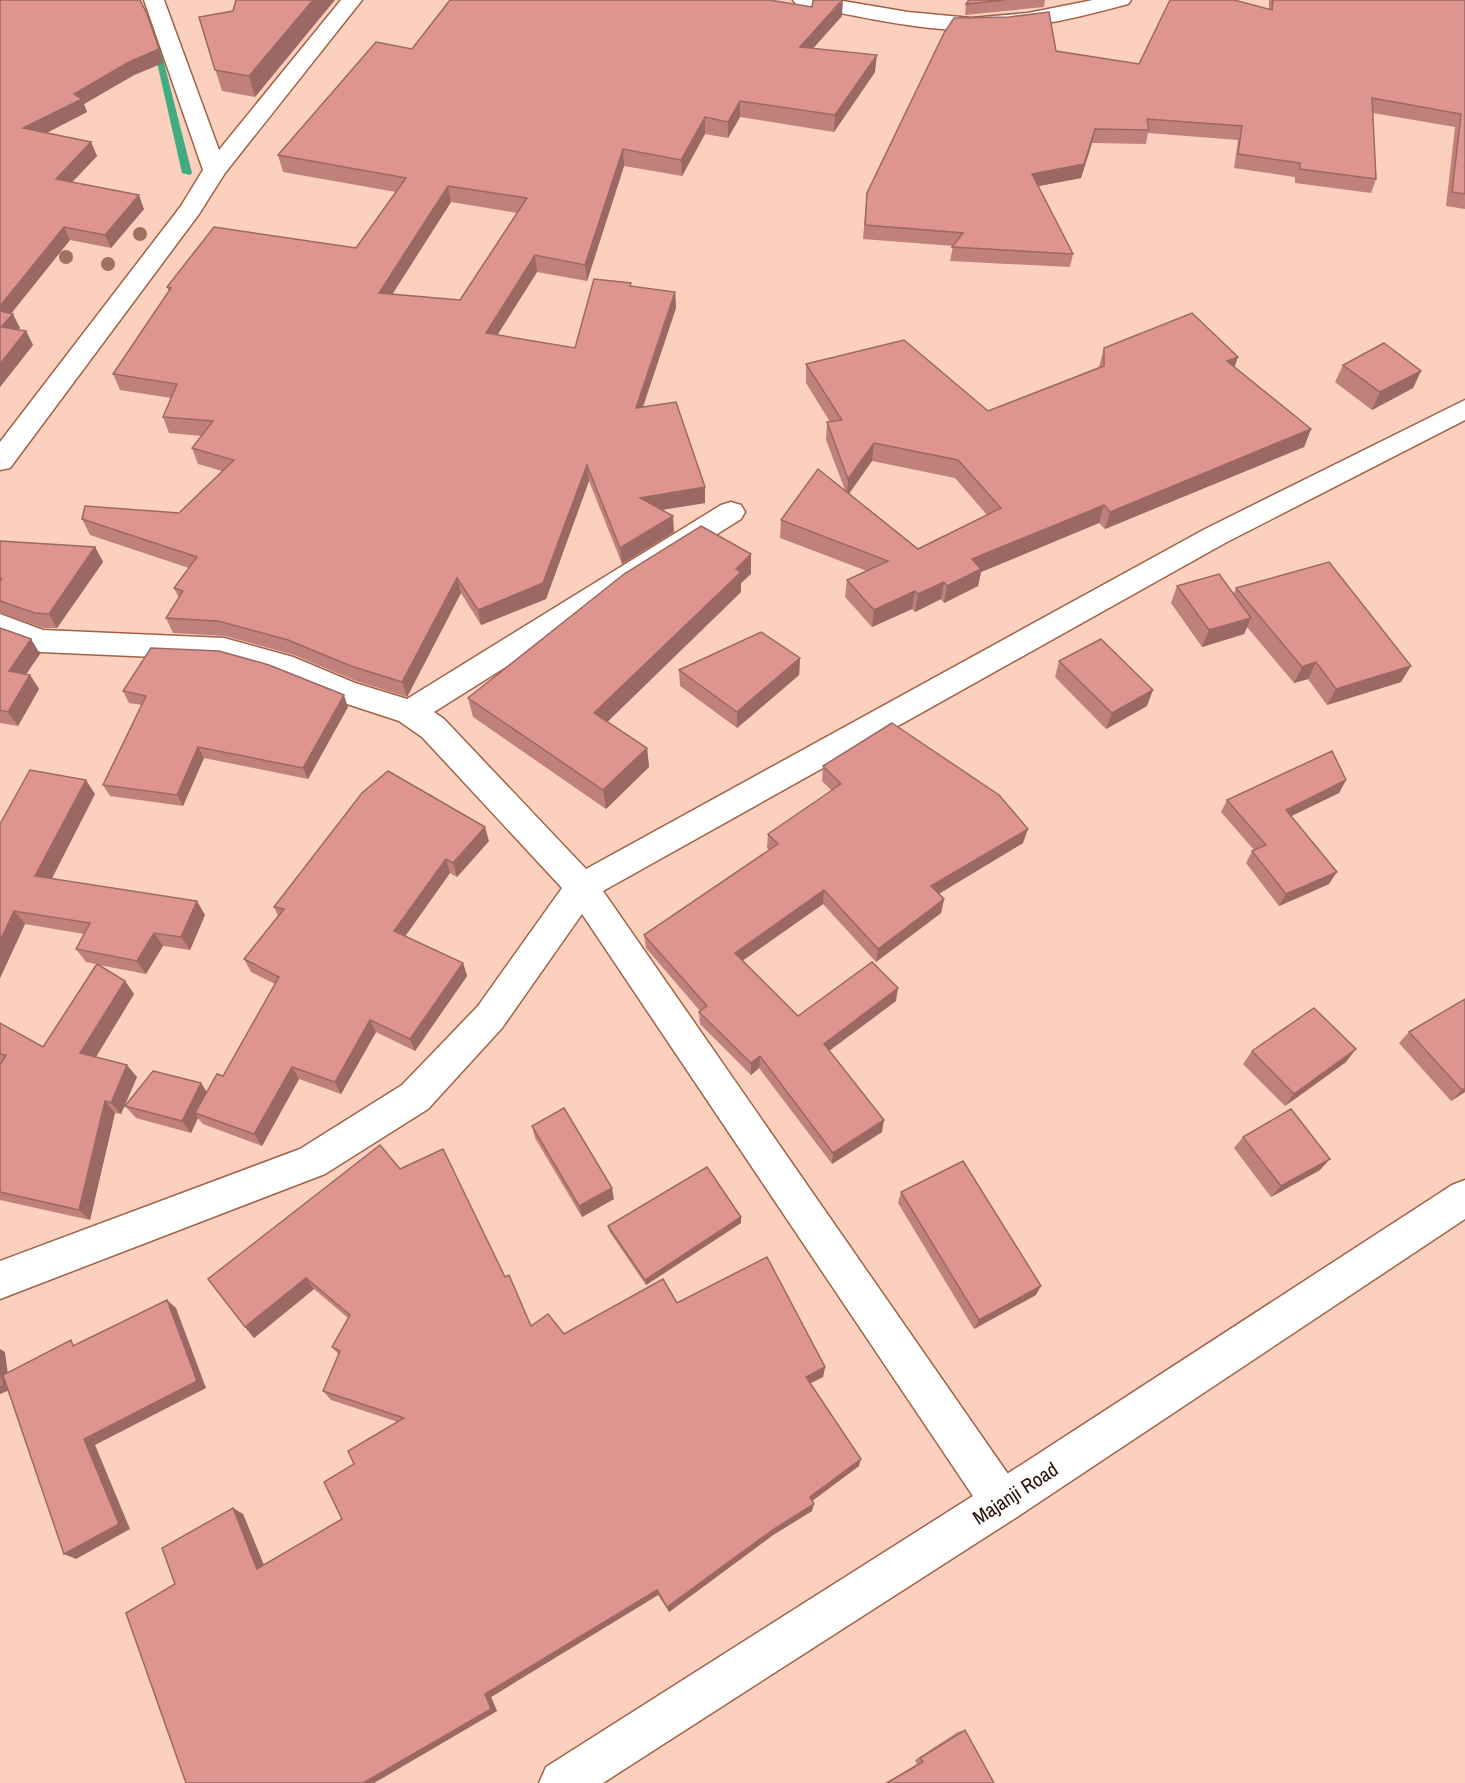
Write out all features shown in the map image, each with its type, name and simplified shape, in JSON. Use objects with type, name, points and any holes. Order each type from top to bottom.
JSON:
[{"type":"street","points":[[154,0],[215,170]]},
{"type":"street","points":[[0,460],[191,210],[215,170],[352,0]]},
{"type":"street","points":[[803,0],[918,20],[974,24],[1031,18],[1121,0]]},
{"type":"street","points":[[0,1280],[312,1162],[415,1097],[490,1017],[582,887],[1215,536],[1465,409]]},
{"type":"street","points":[[410,712],[731,512]]},
{"type":"street","points":[[0,625],[41,641],[224,649],[282,665],[346,692],[410,712],[433,728],[582,887],[1002,1502]]},
{"type":"street","name":"Majanji Road","points":[[562,1783],[1002,1502],[1465,1198]]},
{"type":"building","points":[[0,0],[140,0],[159,49],[129,62],[74,94],[82,99],[23,128],[91,142],[56,179],[139,195],[105,235],[64,227],[0,306]]},
{"type":"building","points":[[236,0],[313,0],[249,76],[215,70],[199,17],[233,11]]},
{"type":"building","points":[[450,0],[769,0],[812,7],[813,0],[842,0],[800,47],[877,55],[835,115],[740,101],[728,122],[705,117],[681,160],[623,149],[585,265],[535,255],[486,333],[575,348],[594,279],[631,283],[630,286],[675,292],[636,408],[676,402],[705,487],[640,498],[673,516],[620,548],[587,465],[543,583],[478,610],[457,578],[402,682],[351,666],[288,640],[218,621],[166,618],[183,591],[174,588],[197,557],[82,519],[85,506],[179,513],[234,460],[192,448],[213,421],[163,417],[177,384],[113,374],[171,288],[167,287],[214,227],[356,248],[406,178],[278,155],[376,42],[412,49]],"holes":[[[448,186],[527,198],[460,300],[379,293]]]},
{"type":"building","points":[[969,0],[1005,0],[966,4]]},
{"type":"building","points":[[1170,0],[1234,0],[1272,10],[1273,0],[1465,0],[1465,194],[1452,192],[1461,114],[1372,98],[1376,179],[1300,169],[1300,163],[1238,154],[1242,126],[1147,119],[1149,130],[1095,129],[1084,164],[1032,174],[1073,254],[952,247],[963,233],[865,225],[867,193],[944,33],[954,18],[1009,17],[1049,12],[1056,51],[1139,64]]},
{"type":"building","points":[[0,311],[13,314],[1,327],[26,331],[0,364]]},
{"type":"building","points":[[1192,313],[1238,357],[1227,361],[1311,429],[1110,512],[1104,505],[972,559],[981,569],[947,586],[944,582],[918,594],[915,591],[874,610],[847,580],[888,561],[781,520],[818,469],[918,549],[1001,508],[958,460],[874,443],[848,479],[827,422],[842,420],[806,364],[904,340],[988,411],[1104,366],[1104,348]]},
{"type":"building","points":[[1384,343],[1421,371],[1380,392],[1343,365]]},
{"type":"building","points":[[701,526],[751,554],[736,569],[741,572],[594,713],[647,748],[603,790],[468,698],[624,574]]},
{"type":"building","points":[[0,541],[95,547],[49,614],[35,613],[0,601],[0,581],[2,579],[0,578]]},
{"type":"building","points":[[1329,562],[1411,666],[1336,689],[1316,662],[1302,667],[1236,588]]},
{"type":"building","points":[[1219,574],[1251,618],[1209,630],[1177,586]]},
{"type":"building","points":[[0,628],[31,639],[9,671],[30,675],[8,712],[0,710]]},
{"type":"building","points":[[761,632],[800,658],[737,712],[679,670]]},
{"type":"building","points":[[1101,639],[1153,690],[1112,713],[1059,661]]},
{"type":"building","points":[[151,648],[219,651],[269,665],[344,695],[303,768],[198,747],[177,795],[103,785],[146,696],[123,691]]},
{"type":"building","points":[[892,723],[999,795],[1028,829],[931,886],[944,899],[878,949],[824,890],[735,953],[798,1016],[872,962],[898,988],[824,1044],[884,1120],[833,1153],[760,1056],[751,1063],[699,1012],[707,1006],[644,935],[778,844],[768,834],[841,784],[823,766]]},
{"type":"building","points":[[1332,751],[1346,780],[1286,810],[1337,872],[1286,894],[1252,851],[1266,845],[1227,800]]},
{"type":"building","points":[[30,770],[86,780],[35,876],[197,901],[181,937],[154,933],[137,961],[76,949],[90,923],[14,911],[0,941],[0,824]]},
{"type":"building","points":[[388,771],[485,827],[453,863],[446,859],[394,931],[463,963],[410,1039],[370,1020],[335,1082],[292,1067],[254,1134],[195,1113],[217,1074],[223,1076],[279,977],[244,959],[284,909],[274,907],[362,793]]},
{"type":"building","points":[[97,964],[125,981],[80,1053],[127,1065],[111,1103],[105,1101],[79,1210],[0,1192],[0,1065],[6,1055],[0,1054],[0,1023],[43,1047]]},
{"type":"building","points":[[1465,999],[1465,1088],[1462,1090],[1409,1032]]},
{"type":"building","points":[[1314,1008],[1356,1049],[1294,1094],[1252,1051]]},
{"type":"building","points":[[153,1071],[201,1083],[182,1121],[125,1106]]},
{"type":"building","points":[[564,1108],[612,1188],[579,1206],[532,1126]]},
{"type":"building","points":[[1291,1109],[1330,1159],[1281,1186],[1243,1137]]},
{"type":"building","points":[[380,1145],[400,1169],[443,1149],[505,1277],[509,1275],[531,1326],[548,1314],[564,1334],[663,1279],[677,1303],[767,1257],[825,1367],[806,1377],[861,1459],[810,1497],[814,1504],[774,1529],[667,1607],[657,1590],[485,1694],[491,1709],[363,1783],[186,1783],[126,1613],[175,1584],[162,1548],[233,1508],[257,1569],[342,1519],[324,1482],[354,1464],[348,1451],[404,1418],[323,1391],[340,1351],[332,1347],[350,1315],[306,1278],[245,1327],[208,1279]]},
{"type":"building","points":[[963,1161],[1041,1286],[979,1320],[901,1192]]},
{"type":"building","points":[[707,1167],[741,1217],[645,1280],[608,1226]]},
{"type":"building","points":[[167,1300],[197,1381],[84,1439],[119,1524],[64,1554],[3,1375],[71,1340],[73,1346]]},
{"type":"building","points":[[0,1363],[3,1386],[0,1387]]},
{"type":"building","points":[[965,1730],[994,1783],[887,1783],[923,1762],[920,1758]]},
{"type":"waterway","points":[[156,47],[187,173]]}]
